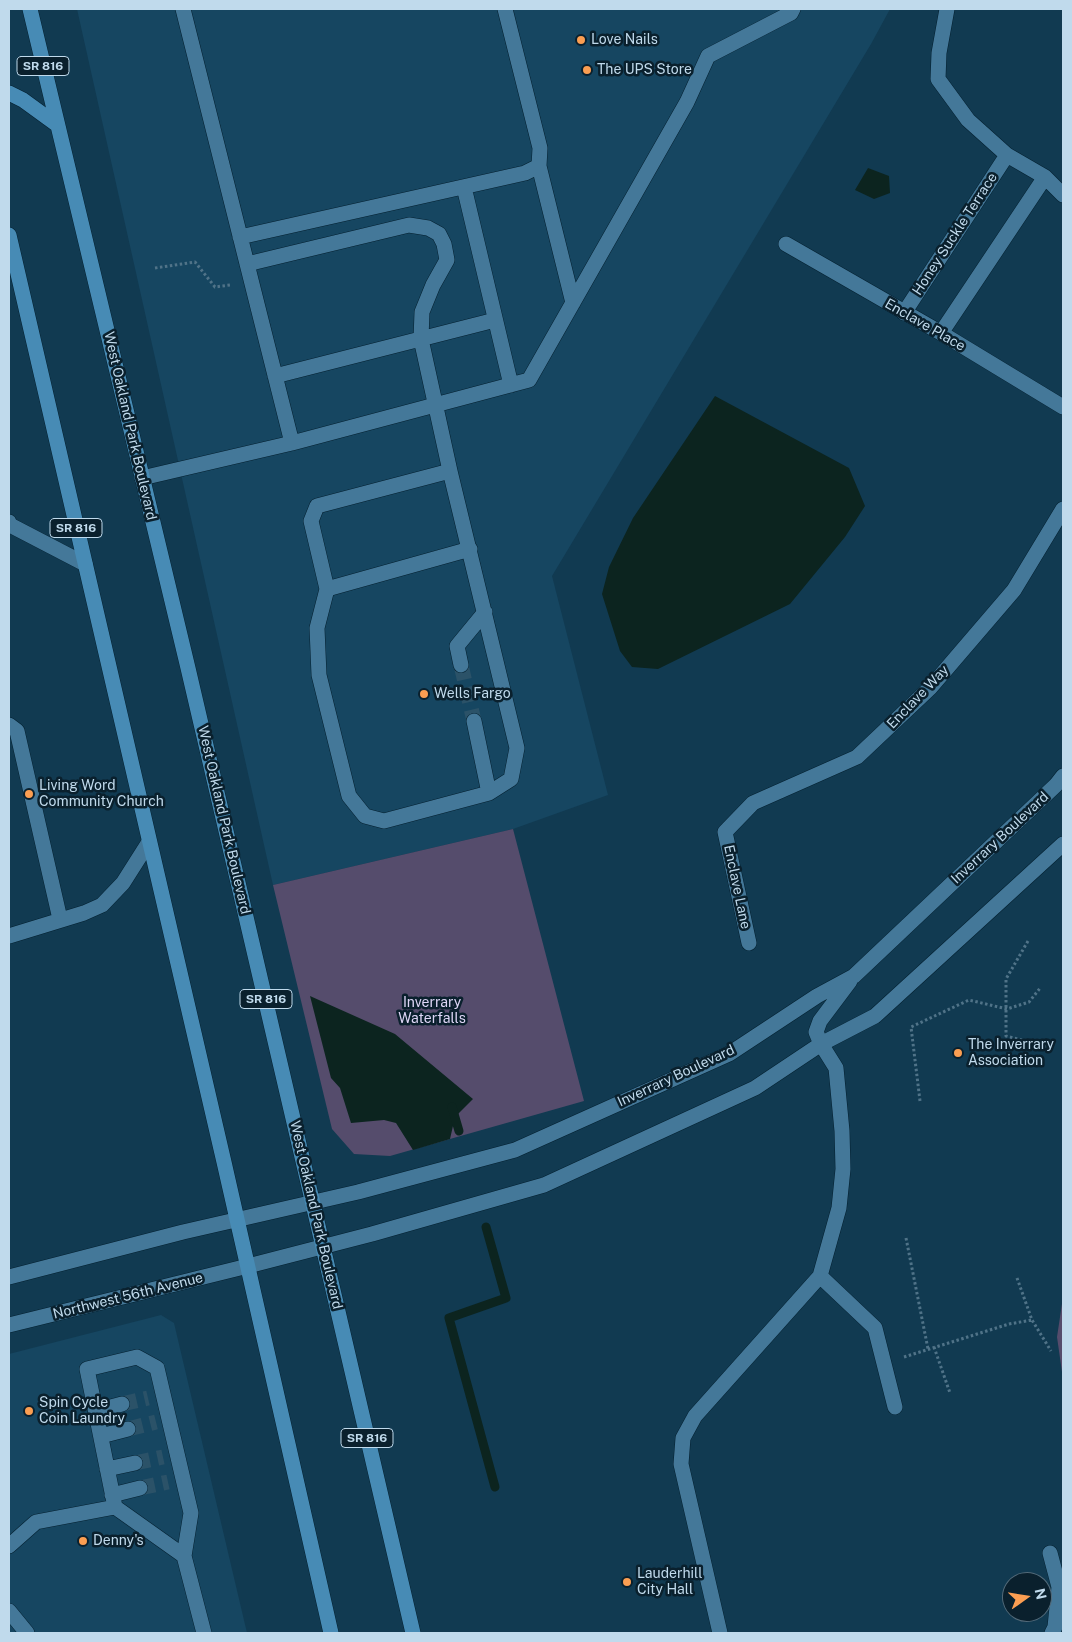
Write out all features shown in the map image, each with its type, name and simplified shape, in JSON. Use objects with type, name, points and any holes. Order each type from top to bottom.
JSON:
[{"type":"main road","name":"West Oakland Park Boulevard","points":[[30,9],[313,1202],[413,1633]]},
{"type":"main road","points":[[9,93],[23,100],[56,124]]},
{"type":"main road","name":"SR 816","points":[[9,235],[331,1633]]},
{"type":"street","points":[[183,9],[292,443]]},
{"type":"street","points":[[505,9],[540,148],[539,166],[573,303]]},
{"type":"street","points":[[142,478],[292,443],[529,380],[687,102],[708,56],[791,14],[794,9]]},
{"type":"street","points":[[947,9],[939,53],[938,79],[968,120],[1006,155],[1045,177],[1063,195]]},
{"type":"street","name":"Honey Suckle Terrace","points":[[904,313],[1006,155]]},
{"type":"street","points":[[240,237],[525,173],[539,166]]},
{"type":"street","points":[[1045,177],[1063,178]]},
{"type":"street","points":[[941,333],[1045,177]]},
{"type":"street","points":[[464,187],[511,385]]},
{"type":"street","points":[[247,264],[409,225],[428,228],[439,234],[444,244],[446,260],[432,285],[422,312],[421,339],[450,471],[517,748],[511,779],[489,794],[384,821],[365,816],[349,796],[319,675],[317,628],[327,589],[311,521],[317,506],[450,471]]},
{"type":"street","name":"Enclave Place","points":[[786,244],[941,333],[1063,407]]},
{"type":"street","points":[[275,376],[495,320]]},
{"type":"street","name":"Enclave Way","points":[[725,832],[753,803],[857,757],[930,688],[1014,590],[1063,509]]},
{"type":"street","points":[[9,524],[85,564]]},
{"type":"street","points":[[327,589],[470,549]]},
{"type":"street","points":[[461,665],[457,646],[485,612]]},
{"type":"street","points":[[474,721],[489,794]]},
{"type":"street","points":[[9,725],[17,731],[60,919]]},
{"type":"street","name":"Inverrary Boulevard","points":[[237,1220],[515,1150],[728,1054],[817,996],[854,976],[1050,791],[1063,776]]},
{"type":"street","name":"Enclave Lane","points":[[725,832],[749,943]]},
{"type":"street","points":[[9,936],[84,913],[102,905],[123,883],[149,842]]},
{"type":"street","points":[[248,1266],[544,1185],[755,1088],[821,1044],[875,1016],[1063,844]]},
{"type":"street","points":[[720,1633],[681,1464],[684,1438],[695,1416],[820,1276],[839,1208],[843,1169],[842,1131],[836,1068],[816,1032],[820,1021],[854,976]]},
{"type":"street","points":[[9,1277],[237,1220]]},
{"type":"street","name":"Northwest 56th Avenue","points":[[9,1325],[248,1266]]},
{"type":"street","points":[[820,1276],[875,1328],[895,1407]]},
{"type":"street","points":[[184,1556],[114,1501],[87,1369],[137,1357],[157,1368],[156,1396],[175,1480],[191,1513],[184,1556],[204,1633]]},
{"type":"street","points":[[96,1411],[122,1404]]},
{"type":"street","points":[[101,1436],[128,1429]]},
{"type":"street","points":[[107,1469],[135,1463]]},
{"type":"street","points":[[9,1546],[36,1522],[114,1501],[140,1488]]},
{"type":"street","points":[[1050,1553],[1059,1587],[1055,1627],[1052,1633]]},
{"type":"street","points":[[9,1611],[27,1633]]},
{"type":"path","points":[[155,268],[195,262],[215,287],[236,284]]},
{"type":"path","points":[[1028,941],[1006,979],[1006,1036],[1049,1047]]},
{"type":"path","points":[[920,1101],[911,1027],[970,1000],[1007,1009],[1029,1002],[1041,987]]},
{"type":"path","points":[[906,1238],[928,1349]]},
{"type":"path","points":[[1017,1278],[1032,1320],[1051,1351]]},
{"type":"path","points":[[885,1363],[1009,1324],[1032,1320]]},
{"type":"path","points":[[934,1347],[950,1393]]},
{"type":"shaded area","points":[[77,9],[890,9],[871,44],[552,576],[608,795],[513,829],[273,885]]},
{"type":"shaded area","points":[[868,168],[889,176],[890,193],[874,199],[855,190]]},
{"type":"shaded area","points":[[715,396],[849,468],[865,506],[845,537],[790,604],[658,669],[632,667],[620,651],[602,594],[609,567],[633,518]]},
{"type":"shaded area","points":[[310,996],[395,1034],[473,1099],[455,1117],[450,1139],[413,1150],[396,1123],[384,1120],[351,1123],[340,1088],[331,1078]]},
{"type":"shaded area","points":[[161,1315],[174,1323],[247,1633],[9,1633],[9,1354]]},
{"type":"green space","name":"Inverrary Waterfalls","points":[[513,829],[584,1101],[390,1156],[354,1154],[332,1129],[273,885]]},
{"type":"green space","points":[[1063,1297],[1063,1379],[1057,1337]]},
{"type":"waterway","points":[[452,1107],[459,1131]]},
{"type":"waterway","points":[[486,1227],[506,1298],[449,1318],[495,1487]]},
{"type":"tunnel","points":[[461,665],[474,721]]},
{"type":"tunnel","points":[[122,1404],[148,1398]]},
{"type":"tunnel","points":[[128,1429],[156,1422]]},
{"type":"tunnel","points":[[135,1463],[163,1457]]},
{"type":"tunnel","points":[[140,1488],[168,1482]]},
{"type":"place","name":"Love Nails","points":[[581,40]]},
{"type":"place","name":"The UPS Store","points":[[587,70]]},
{"type":"place","name":"Wells Fargo","points":[[424,694]]},
{"type":"place","name":"Living Word Community Church","points":[[29,794]]},
{"type":"place","name":"The Inverrary Association","points":[[958,1053]]},
{"type":"place","name":"Spin Cycle Coin Laundry","points":[[29,1411]]},
{"type":"place","name":"Denny's","points":[[83,1541]]},
{"type":"place","name":"Lauderhill City Hall","points":[[627,1582]]}]
